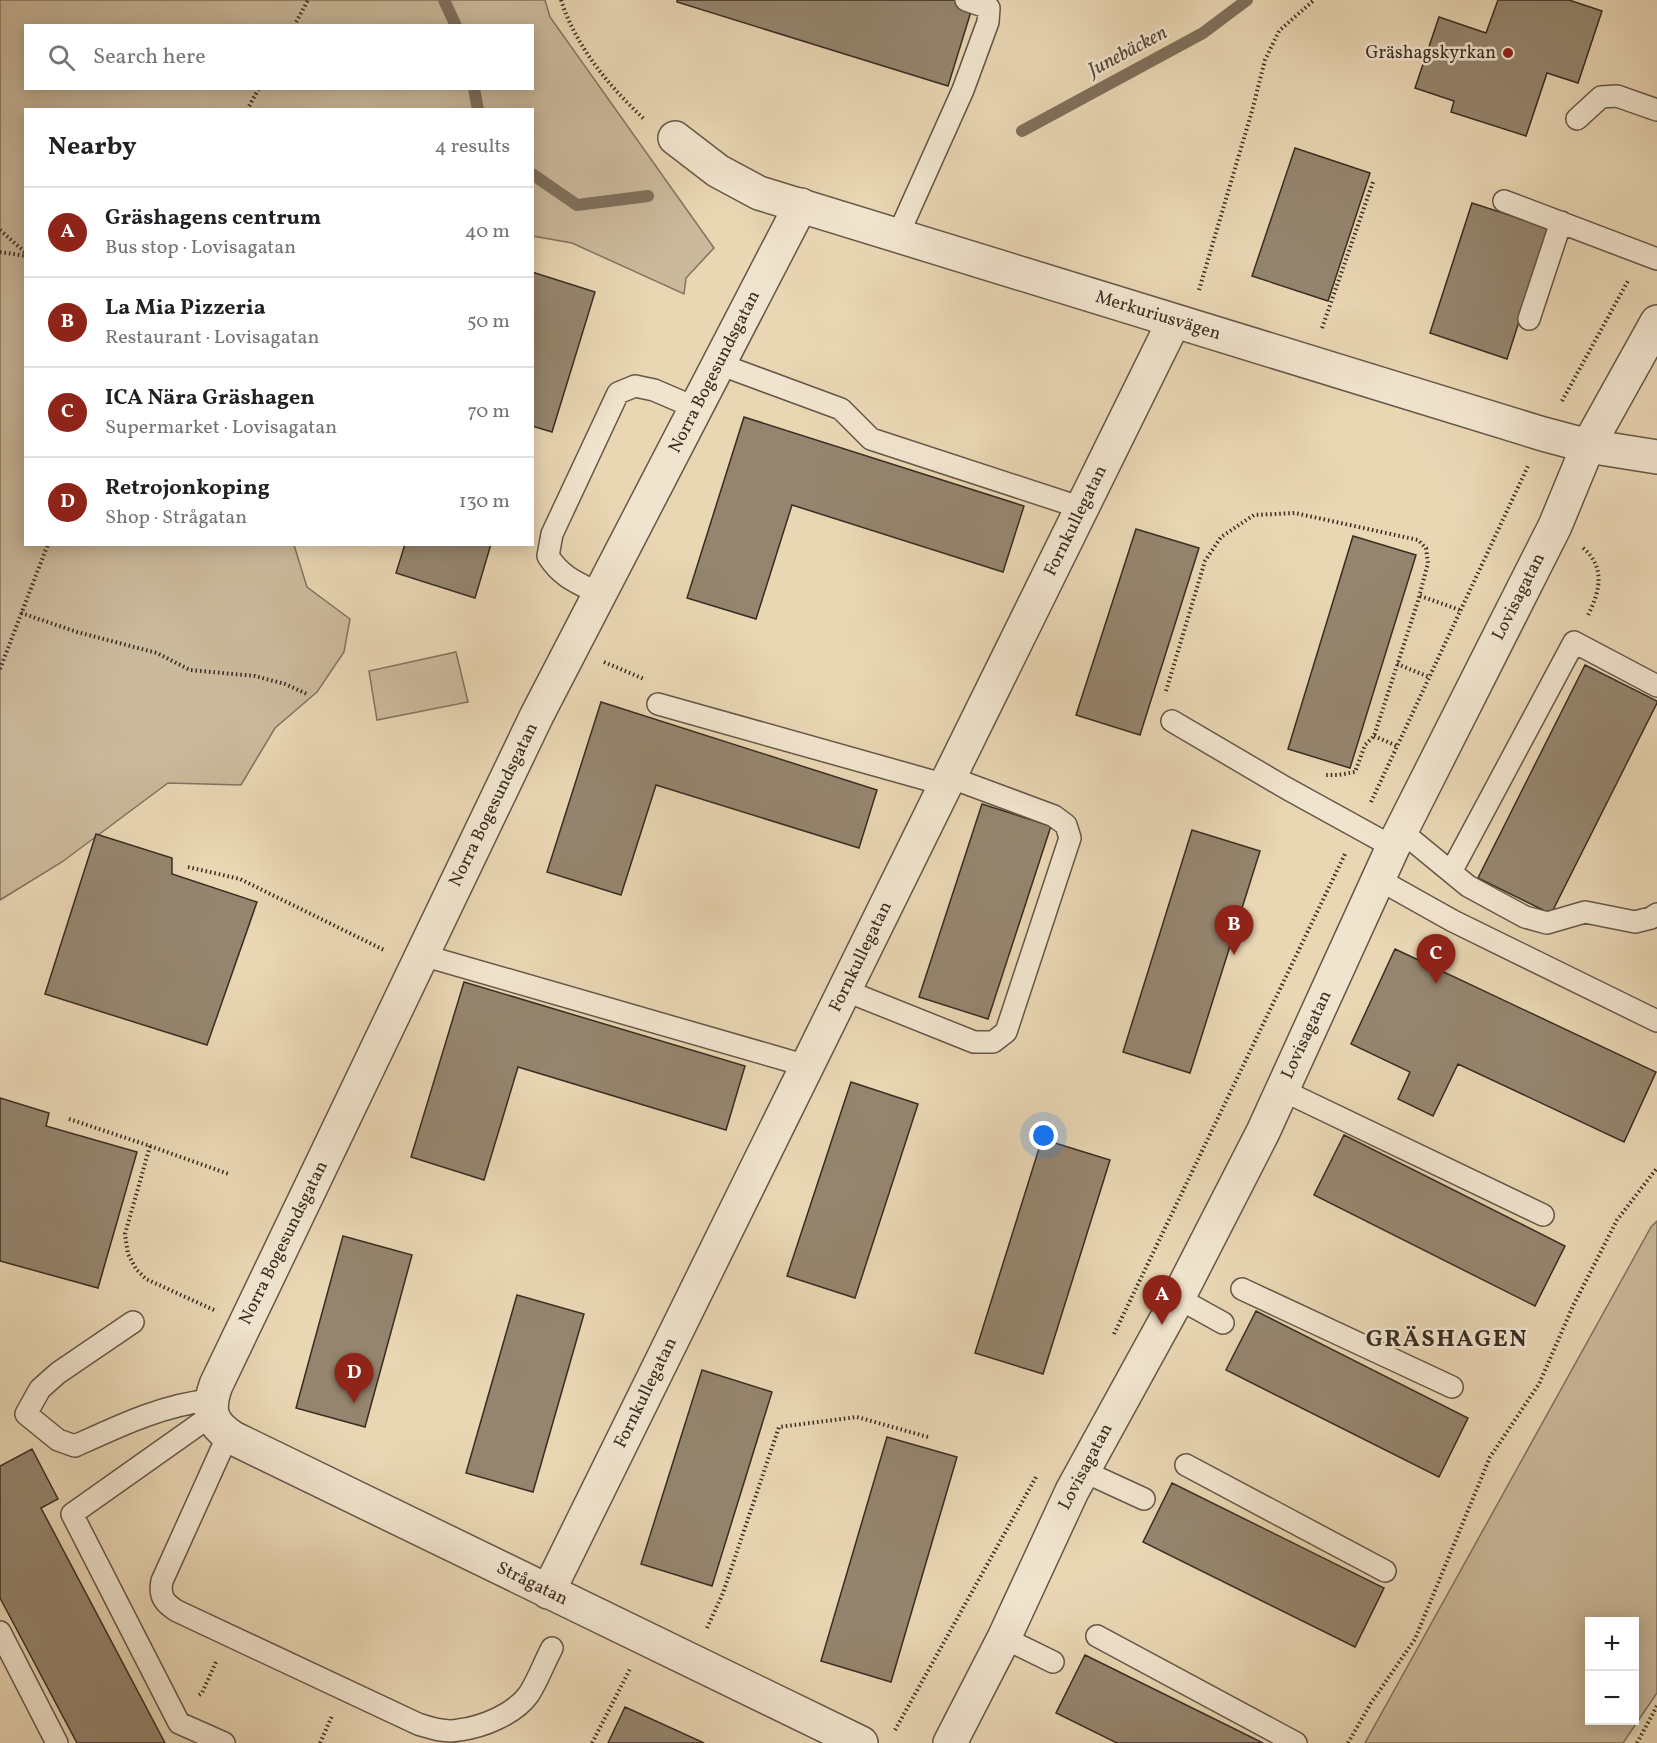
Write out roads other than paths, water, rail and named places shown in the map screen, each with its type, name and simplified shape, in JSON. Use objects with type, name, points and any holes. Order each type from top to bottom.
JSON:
[{"type":"street","name":"Merkuriusvägen","points":[[675,138],[718,171],[759,193],[1543,434],[1588,446],[1657,457]]},
{"type":"street","name":"Norra Bogesundsgatan","points":[[217,1417],[216,1385],[537,715],[801,205]]},
{"type":"street","name":"Lovisagatan","points":[[950,1743],[1004,1638],[1083,1471],[1178,1298],[1257,1145],[1378,879],[1555,526],[1588,446],[1657,322]]},
{"type":"street","name":"Fornkullegatan","points":[[548,1592],[1082,508],[1181,324]]},
{"type":"street","name":"Strågatan","points":[[217,1417],[548,1592],[693,1662],[877,1739]]},
{"type":"lane","points":[[898,235],[963,90],[988,22],[989,8],[966,0]]},
{"type":"lane","points":[[1577,118],[1601,97],[1617,96],[1657,110]]},
{"type":"lane","points":[[1504,201],[1650,256]]},
{"type":"lane","points":[[1529,319],[1561,222]]},
{"type":"lane","points":[[719,364],[841,409],[872,439],[1082,508]]},
{"type":"lane","points":[[600,594],[556,569],[548,556],[552,534],[618,393],[635,386],[654,390],[696,408]]},
{"type":"lane","points":[[1451,872],[1574,642],[1657,686]]},
{"type":"lane","points":[[658,704],[948,781],[1054,816],[1066,825],[1070,838],[1006,1032],[993,1042],[975,1042],[844,990]]},
{"type":"lane","points":[[1172,721],[1359,828],[1397,839],[1451,872],[1468,886],[1525,917],[1547,923],[1585,912],[1635,922],[1657,914]]},
{"type":"lane","points":[[1378,879],[1453,921],[1657,1021]]},
{"type":"lane","points":[[420,960],[807,1066]]},
{"type":"lane","points":[[1282,1090],[1543,1215]]},
{"type":"lane","points":[[1242,1289],[1452,1387]]},
{"type":"lane","points":[[1178,1298],[1223,1323]]},
{"type":"lane","points":[[133,1322],[52,1378],[40,1389],[26,1414],[58,1440],[75,1446],[141,1416],[185,1403],[217,1417]]},
{"type":"lane","points":[[217,1417],[162,1581],[160,1590],[164,1603],[418,1724],[448,1731],[459,1731],[500,1717],[517,1705],[528,1695],[552,1648]]},
{"type":"lane","points":[[190,1743],[72,1514],[217,1417]]},
{"type":"lane","points":[[1186,1464],[1386,1571]]},
{"type":"lane","points":[[1083,1471],[1144,1499]]},
{"type":"lane","points":[[0,1632],[57,1743]]},
{"type":"lane","points":[[1097,1636],[1296,1743]]},
{"type":"lane","points":[[1004,1638],[1053,1662]]},
{"type":"lane","points":[[175,1715],[224,1743]]},
{"type":"waterway","name":"Junebäcken","points":[[444,0],[455,24]]},
{"type":"waterway","name":"Junebäcken","points":[[1022,131],[1203,33],[1247,0]]},
{"type":"waterway","name":"Junebäcken","points":[[474,90],[478,108]]},
{"type":"waterway","name":"Junebäcken","points":[[534,175],[577,205],[648,196]]},
{"type":"place","name":"Gräshagskyrkan","points":[[1508,53]]},
{"type":"place","name":"La Mia Pizzeria","points":[[1234,955]]},
{"type":"place","name":"ICA Nära Gräshagen","points":[[1436,984]]},
{"type":"place","name":"Gräshagens centrum","points":[[1162,1325]]},
{"type":"place","name":"Retrojonkoping","points":[[354,1403]]},
{"type":"district","name":"GRÄSHAGEN","points":[[1447,1340]]}]
